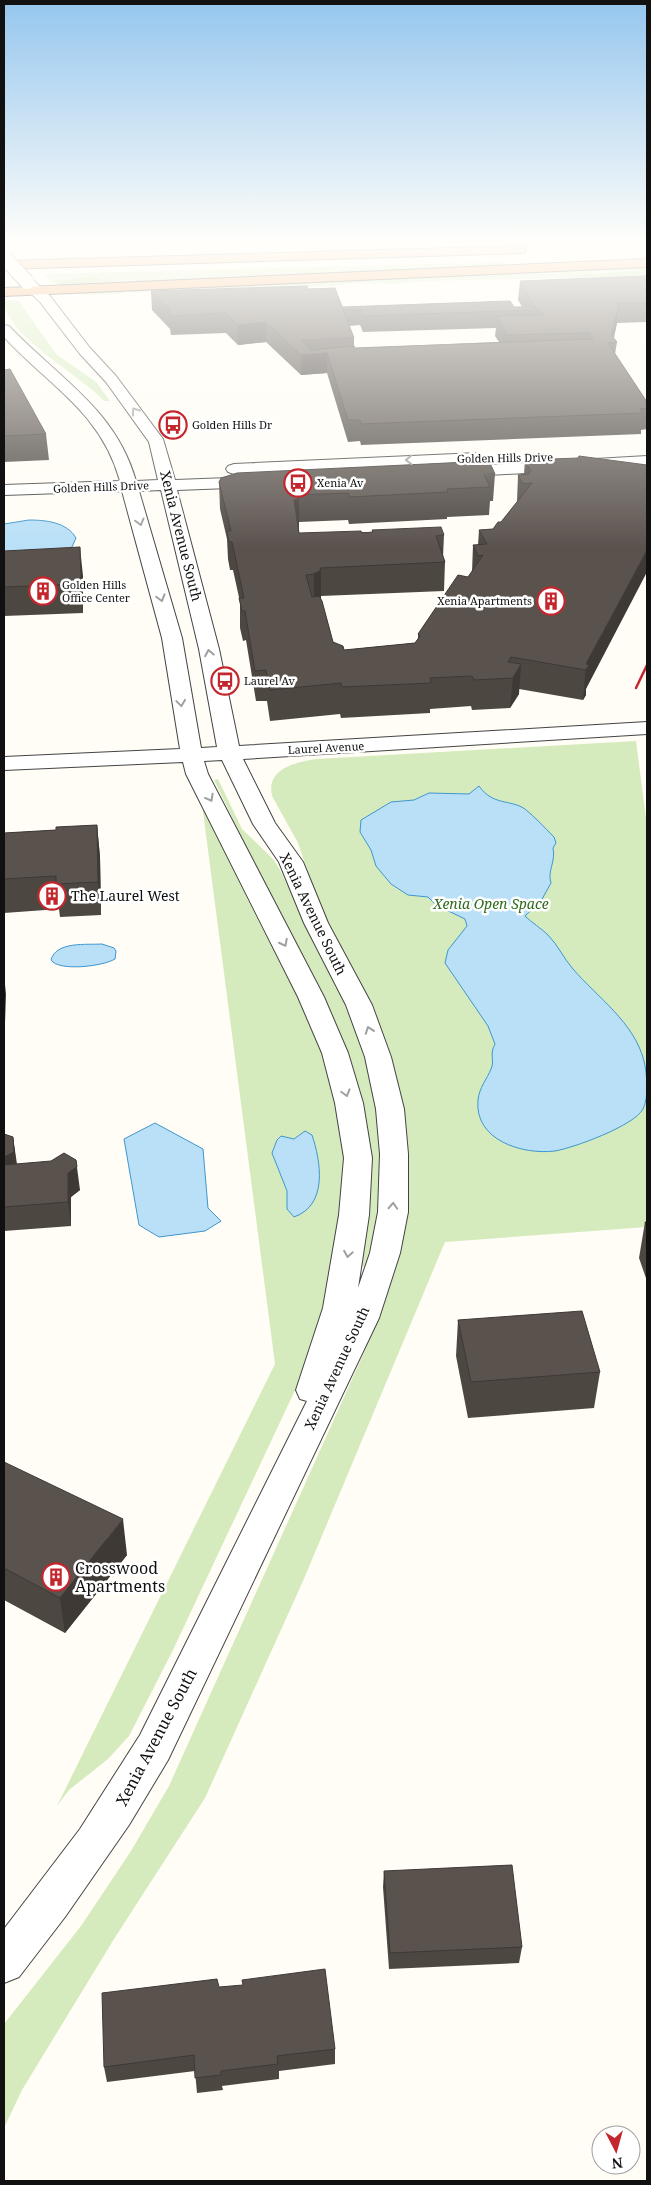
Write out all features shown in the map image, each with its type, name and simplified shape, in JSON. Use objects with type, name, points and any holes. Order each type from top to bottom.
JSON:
[{"type":"street","name":"Xenia Avenue South","points":[[19,345],[28,355],[81,400],[114,445],[128,480],[172,638],[186,733],[196,774],[226,827],[311,997],[335,1053],[349,1103],[358,1158],[354,1215],[339,1308],[278,1494]]},
{"type":"street","name":"Xenia Avenue South","points":[[4,1962],[57,1897],[100,1837],[143,1769],[278,1494],[366,1309],[385,1253],[393,1212],[394,1154],[390,1109],[378,1057],[369,1029],[316,923],[291,862],[264,824],[229,752],[209,649],[154,437],[111,378],[80,345]]},
{"type":"street","name":"Golden Hills Drive","points":[[166,479],[457,458],[647,454]]},
{"type":"street","name":"Golden Hills Drive","points":[[4,479],[166,479],[647,461]]},
{"type":"street","name":"Golden Hills Drive","points":[[4,490],[128,480]]},
{"type":"street","name":"Laurel Avenue","points":[[4,764],[647,728]]},
{"type":"green space","points":[[35,345],[50,345],[56,354],[96,382],[110,401],[104,401]]},
{"type":"green space","name":"Xenia Open Space","points":[[636,741],[647,826],[647,1227],[445,1242],[303,1581],[205,1798],[114,1939],[22,2090],[4,2128],[4,2024],[81,1926],[131,1851],[169,1786],[363,1355],[375,1324],[406,1186],[322,913],[298,843],[272,796],[271,787],[273,779],[278,773],[292,765],[317,759]]},
{"type":"green space","points":[[218,779],[242,829],[273,859],[279,868],[358,1026],[377,1096],[382,1193],[369,1268],[361,1266],[367,1220],[367,1182],[273,902],[214,780]]},
{"type":"green space","points":[[202,804],[212,819],[326,1056],[345,1154],[340,1241],[313,1352],[172,1652],[129,1736],[108,1759],[69,1790],[57,1806],[275,1364]]},
{"type":"water","points":[[29,520],[49,521],[67,528],[76,538],[71,549],[4,567],[4,524]]},
{"type":"water","points":[[479,786],[490,797],[525,809],[554,837],[556,843],[553,848],[554,853],[550,874],[551,883],[541,901],[525,916],[548,935],[573,969],[624,1022],[639,1047],[644,1061],[647,1085],[646,1099],[643,1109],[637,1116],[602,1135],[575,1146],[555,1151],[542,1152],[515,1147],[492,1135],[484,1125],[479,1114],[478,1100],[481,1088],[492,1066],[492,1051],[495,1044],[488,1026],[445,963],[448,950],[467,926],[465,919],[436,905],[428,897],[408,895],[391,884],[376,866],[371,850],[360,832],[361,820],[391,802],[414,800],[429,793],[469,794]]},
{"type":"water","points":[[81,944],[102,944],[114,948],[116,951],[115,959],[101,964],[82,967],[63,966],[51,960],[54,954],[65,947]]},
{"type":"water","points":[[155,1123],[203,1149],[208,1208],[221,1221],[205,1231],[159,1237],[139,1225],[124,1139]]},
{"type":"water","points":[[305,1131],[312,1135],[318,1158],[319,1182],[317,1193],[312,1203],[305,1211],[294,1217],[287,1209],[287,1191],[272,1153],[277,1140],[281,1136],[294,1139]]},
{"type":"building","points":[[290,345],[306,345],[311,350],[354,346],[355,348],[435,345],[609,345],[647,402],[647,408],[640,409],[643,413],[361,424],[360,420],[348,420],[327,353],[301,355]]},
{"type":"building","points":[[10,369],[46,434],[4,436],[4,370]]},
{"type":"building","name":"Xenia Apartments","points":[[579,456],[647,465],[647,550],[586,664],[589,665],[586,670],[511,657],[508,662],[521,664],[513,678],[474,680],[472,676],[430,678],[431,683],[342,687],[341,683],[270,690],[266,670],[255,671],[245,611],[242,611],[239,598],[244,598],[232,542],[229,542],[227,531],[231,531],[219,482],[221,478],[237,473],[489,461],[495,474],[484,474],[490,487],[447,489],[448,492],[350,497],[348,493],[299,495],[298,499],[294,500],[299,533],[361,531],[362,533],[373,532],[372,530],[441,527],[444,535],[436,536],[445,562],[320,568],[321,570],[314,574],[306,575],[312,597],[319,596],[322,601],[333,642],[343,646],[344,650],[415,643],[420,636],[418,634],[458,575],[468,577],[483,555],[478,556],[473,545],[487,544],[479,530],[493,529],[498,522],[501,522],[532,483],[523,484],[518,475],[531,472],[525,460],[578,458]]},
{"type":"building","points":[[80,547],[81,584],[4,587],[4,551]]},
{"type":"building","points":[[97,825],[98,882],[56,884],[56,876],[4,879],[4,833],[56,830],[56,827]]},
{"type":"building","points":[[4,1134],[13,1137],[14,1152],[4,1157]]},
{"type":"building","points":[[64,1153],[76,1160],[77,1167],[68,1173],[68,1202],[4,1207],[4,1165],[51,1161]]},
{"type":"building","points":[[582,1311],[600,1372],[471,1382],[458,1320]]},
{"type":"building","points":[[4,1462],[123,1519],[60,1598],[4,1568]]},
{"type":"building","points":[[512,1865],[522,1947],[390,1953],[384,1871]]},
{"type":"building","points":[[325,1969],[335,2049],[277,2056],[278,2064],[221,2071],[221,2075],[195,2078],[194,2055],[104,2067],[102,1993],[217,1979],[219,1987],[243,1985],[242,1980]]},
{"type":"railway","points":[[636,688],[647,665]]},
{"type":"place","name":"Golden Hills Dr","points":[[173,425]]},
{"type":"place","name":"Xenia Av","points":[[298,483]]},
{"type":"place","name":"Golden Hills Office Center","points":[[43,591]]},
{"type":"place","name":"Xenia Apartments","points":[[551,601]]},
{"type":"place","name":"Laurel Av","points":[[225,681]]},
{"type":"place","name":"The Laurel West","points":[[52,896]]},
{"type":"place","name":"Crosswood Apartments","points":[[56,1577]]}]
